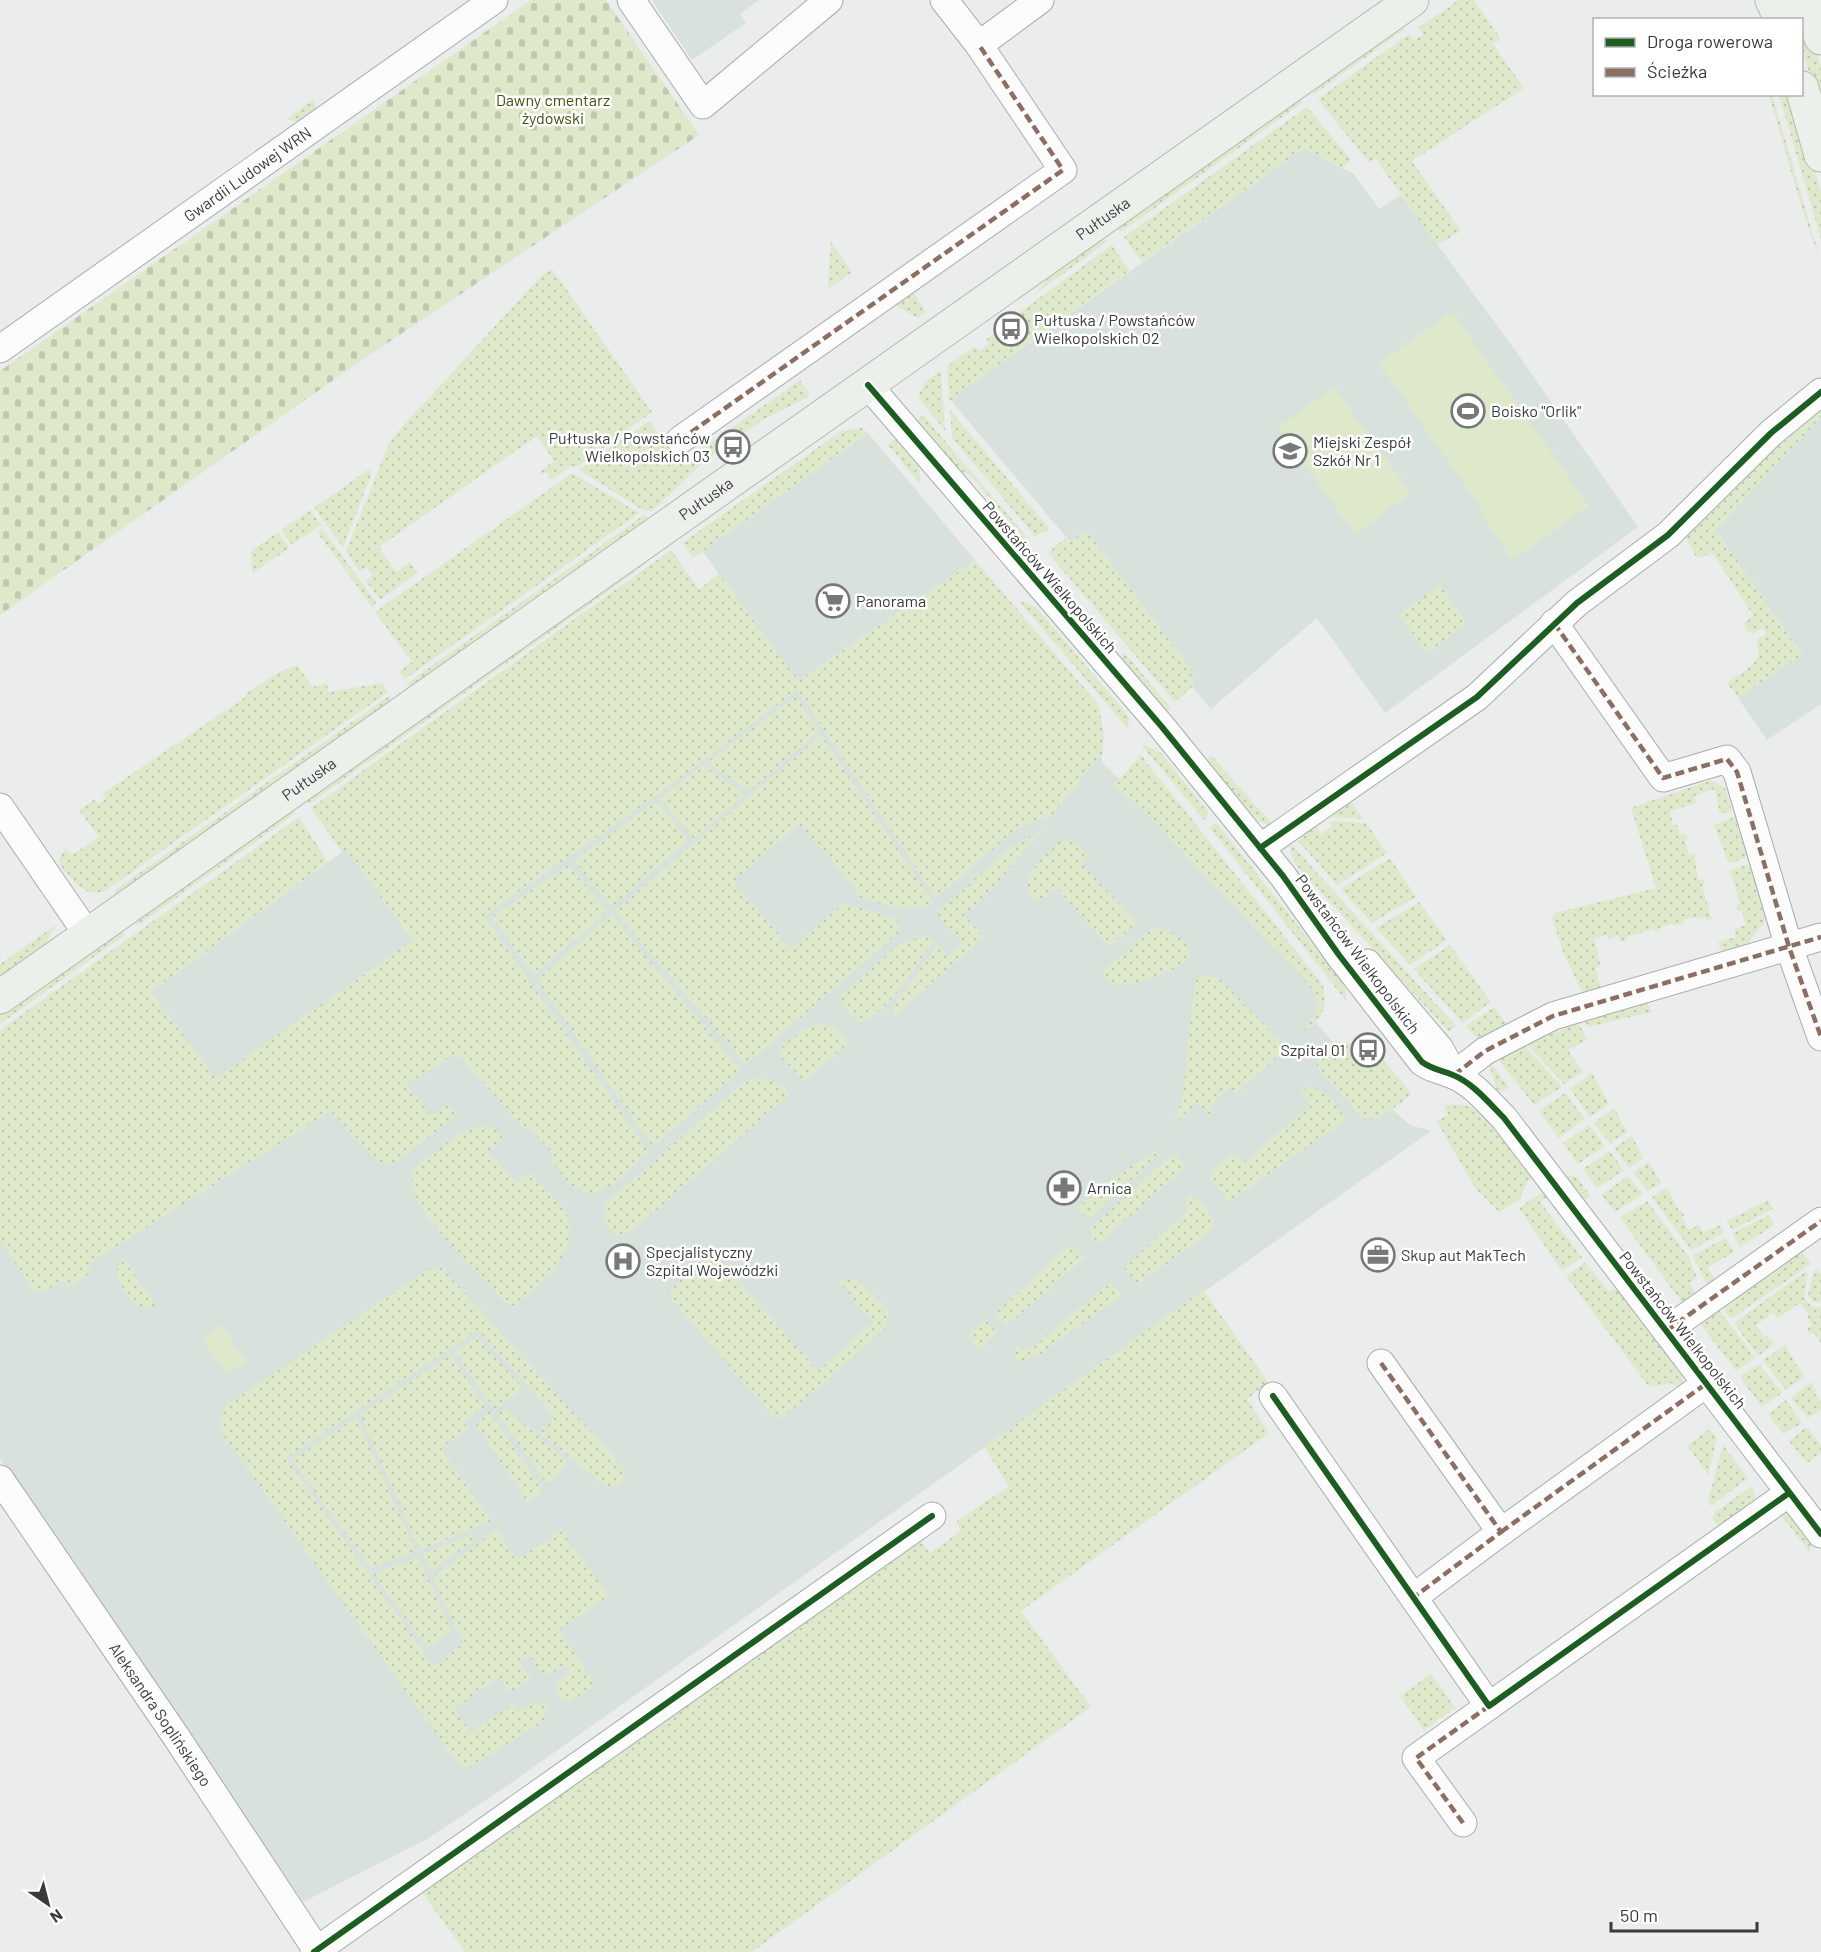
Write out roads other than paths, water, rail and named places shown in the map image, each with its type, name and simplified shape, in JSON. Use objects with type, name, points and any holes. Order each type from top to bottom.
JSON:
[{"type":"main road","name":"Pułtuska","points":[[0,997],[1412,0]]},
{"type":"main road","points":[[1772,0],[1780,18]]},
{"type":"main road","points":[[1807,0],[1821,38]]},
{"type":"main road","points":[[1803,92],[1821,155]]},
{"type":"street","name":"Gwardii Ludowej WRN","points":[[0,349],[494,0]]},
{"type":"street","points":[[631,0],[703,105],[829,0]]},
{"type":"street","points":[[680,440],[1063,170],[979,45],[944,0]]},
{"type":"street","points":[[979,45],[1040,0]]},
{"type":"street","name":"Powstańców Wielkopolskich","points":[[868,385],[1162,727],[1283,876],[1352,946],[1440,1049],[1454,1075],[1482,1094],[1504,1118],[1821,1534]]},
{"type":"street","points":[[1260,848],[1454,716],[1499,678],[1554,623],[1668,535],[1771,433],[1821,392]]},
{"type":"street","points":[[1554,623],[1663,778],[1727,759],[1737,772],[1788,947],[1821,1037]]},
{"type":"street","points":[[0,807],[88,935]]},
{"type":"street","points":[[1454,1075],[1485,1051],[1553,1016],[1821,936]]},
{"type":"street","points":[[1666,1331],[1821,1221]]},
{"type":"street","points":[[1381,1363],[1501,1532]]},
{"type":"street","points":[[1414,1597],[1707,1383]]},
{"type":"street","points":[[1273,1396],[1414,1597],[1417,1606],[1489,1706]]},
{"type":"street","name":"Aleksandra Soplińskiego","points":[[0,1479],[175,1735],[316,1951]]},
{"type":"street","points":[[1463,1823],[1416,1758],[1790,1493]]},
{"type":"street","points":[[316,1951],[932,1516]]},
{"type":"place","name":"Pułtuska / Powstańców Wielkopolskich 02","points":[[1011,329]]},
{"type":"place","name":"Boisko \"Orlik\"","points":[[1468,411]]},
{"type":"place","name":"Pułtuska / Powstańców Wielkopolskich 03","points":[[733,447]]},
{"type":"place","name":"Miejski Zespół Szkół Nr 1","points":[[1290,451]]},
{"type":"place","name":"Panorama","points":[[833,601]]},
{"type":"place","name":"Szpital 01","points":[[1368,1050]]},
{"type":"place","name":"Arnica","points":[[1064,1188]]},
{"type":"place","name":"Skup aut MakTech","points":[[1378,1255]]},
{"type":"place","name":"Specjalistyczny Szpital Wojewódzki","points":[[623,1261]]},
{"type":"park label","name":"Dawny cmentarz żydowski","points":[[553,109]]}]
